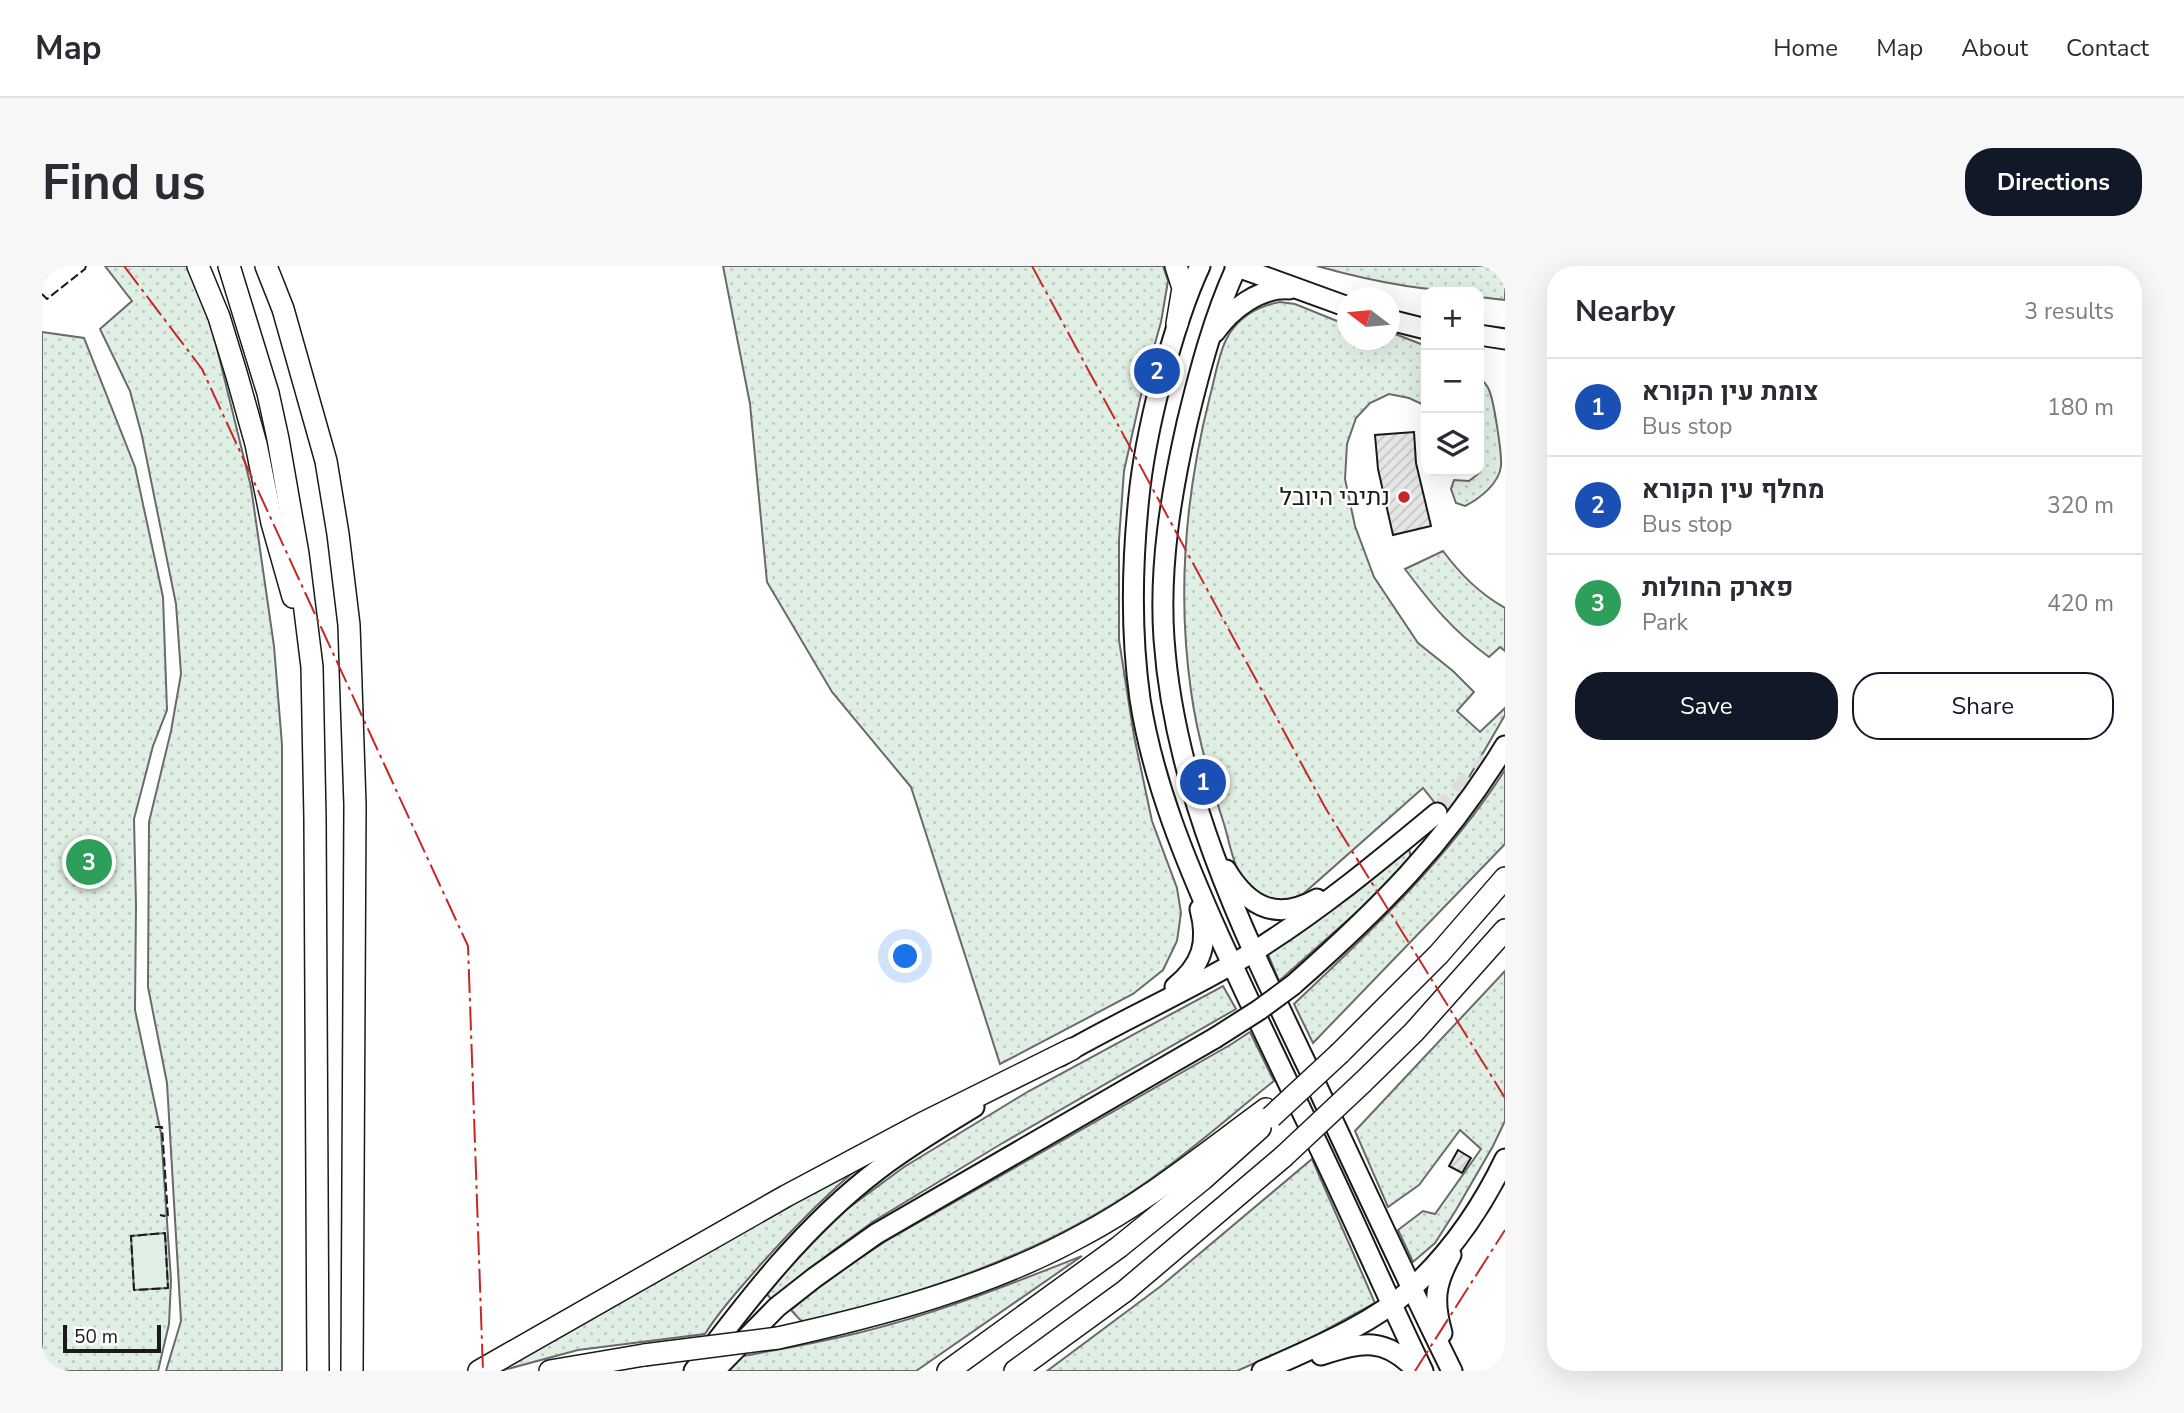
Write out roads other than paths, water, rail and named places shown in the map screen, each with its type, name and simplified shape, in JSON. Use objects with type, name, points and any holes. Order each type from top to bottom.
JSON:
[{"type":"highway","points":[[198,266],[219,317],[237,376],[256,444],[272,523],[312,667]]},
{"type":"highway","points":[[229,266],[268,393],[278,439],[298,554],[312,667],[318,1371]]},
{"type":"highway","points":[[266,266],[283,309],[326,461],[349,625],[355,805],[352,1371]]},
{"type":"highway","points":[[1176,266],[1183,288],[1177,324]]},
{"type":"highway","points":[[948,1371],[1119,1247],[1203,1179],[1269,1113],[1334,1059],[1439,954],[1505,878]]},
{"type":"highway","points":[[1015,1371],[1125,1291],[1283,1157],[1432,1013],[1505,933]]},
{"type":"highway","points":[[479,1371],[786,1196],[921,1124],[1072,1049]]},
{"type":"highway","points":[[550,1371],[644,1355],[778,1338],[919,1302],[974,1284],[1081,1237],[1141,1200],[1269,1113]]},
{"type":"highway","points":[[1022,1371],[1082,1322]]},
{"type":"main road","points":[[1200,266],[1177,324],[1149,425],[1142,469],[1136,523],[1133,612],[1140,699],[1171,819],[1191,874],[1423,1371]]},
{"type":"main road","points":[[1337,303],[1236,266],[1209,341],[1175,474],[1169,507],[1164,638],[1179,742],[1221,878],[1411,1289],[1452,1371]]},
{"type":"main road","points":[[1209,341],[1221,323],[1258,295],[1270,290],[1298,290]]},
{"type":"main road","points":[[1400,322],[1421,328]]},
{"type":"main road","points":[[1484,336],[1505,339]]},
{"type":"main road","points":[[714,1371],[778,1307],[876,1234],[1215,1038],[1293,985],[1361,924],[1414,871],[1466,807],[1505,746]]},
{"type":"main road","points":[[694,1371],[755,1291],[812,1228],[877,1171],[916,1143],[1072,1049],[1232,964],[1308,916],[1437,813]]},
{"type":"main road","points":[[1210,845],[1234,883],[1252,901],[1276,911],[1309,903],[1367,871]]},
{"type":"main road","points":[[1155,1004],[1184,980],[1200,957],[1204,944],[1202,916],[1191,874]]},
{"type":"main road","points":[[1452,1371],[1436,1313],[1436,1293],[1442,1273],[1505,1159]]},
{"type":"main road","points":[[1264,1371],[1325,1343],[1391,1304],[1411,1289],[1470,1220]]},
{"type":"main road","points":[[1264,1371],[1364,1344],[1376,1344],[1394,1350],[1405,1357],[1417,1371]]},
{"type":"tunnel","points":[[1437,813],[1489,761]]},
{"type":"place","name":"מחלף עין הקורא","points":[[1157,371]]},
{"type":"place","name":"נתיבי היובל","points":[[1404,497]]},
{"type":"place","name":"צומת עין הקורא","points":[[1203,782]]},
{"type":"place","name":"פארק החולות","points":[[89,862]]}]
